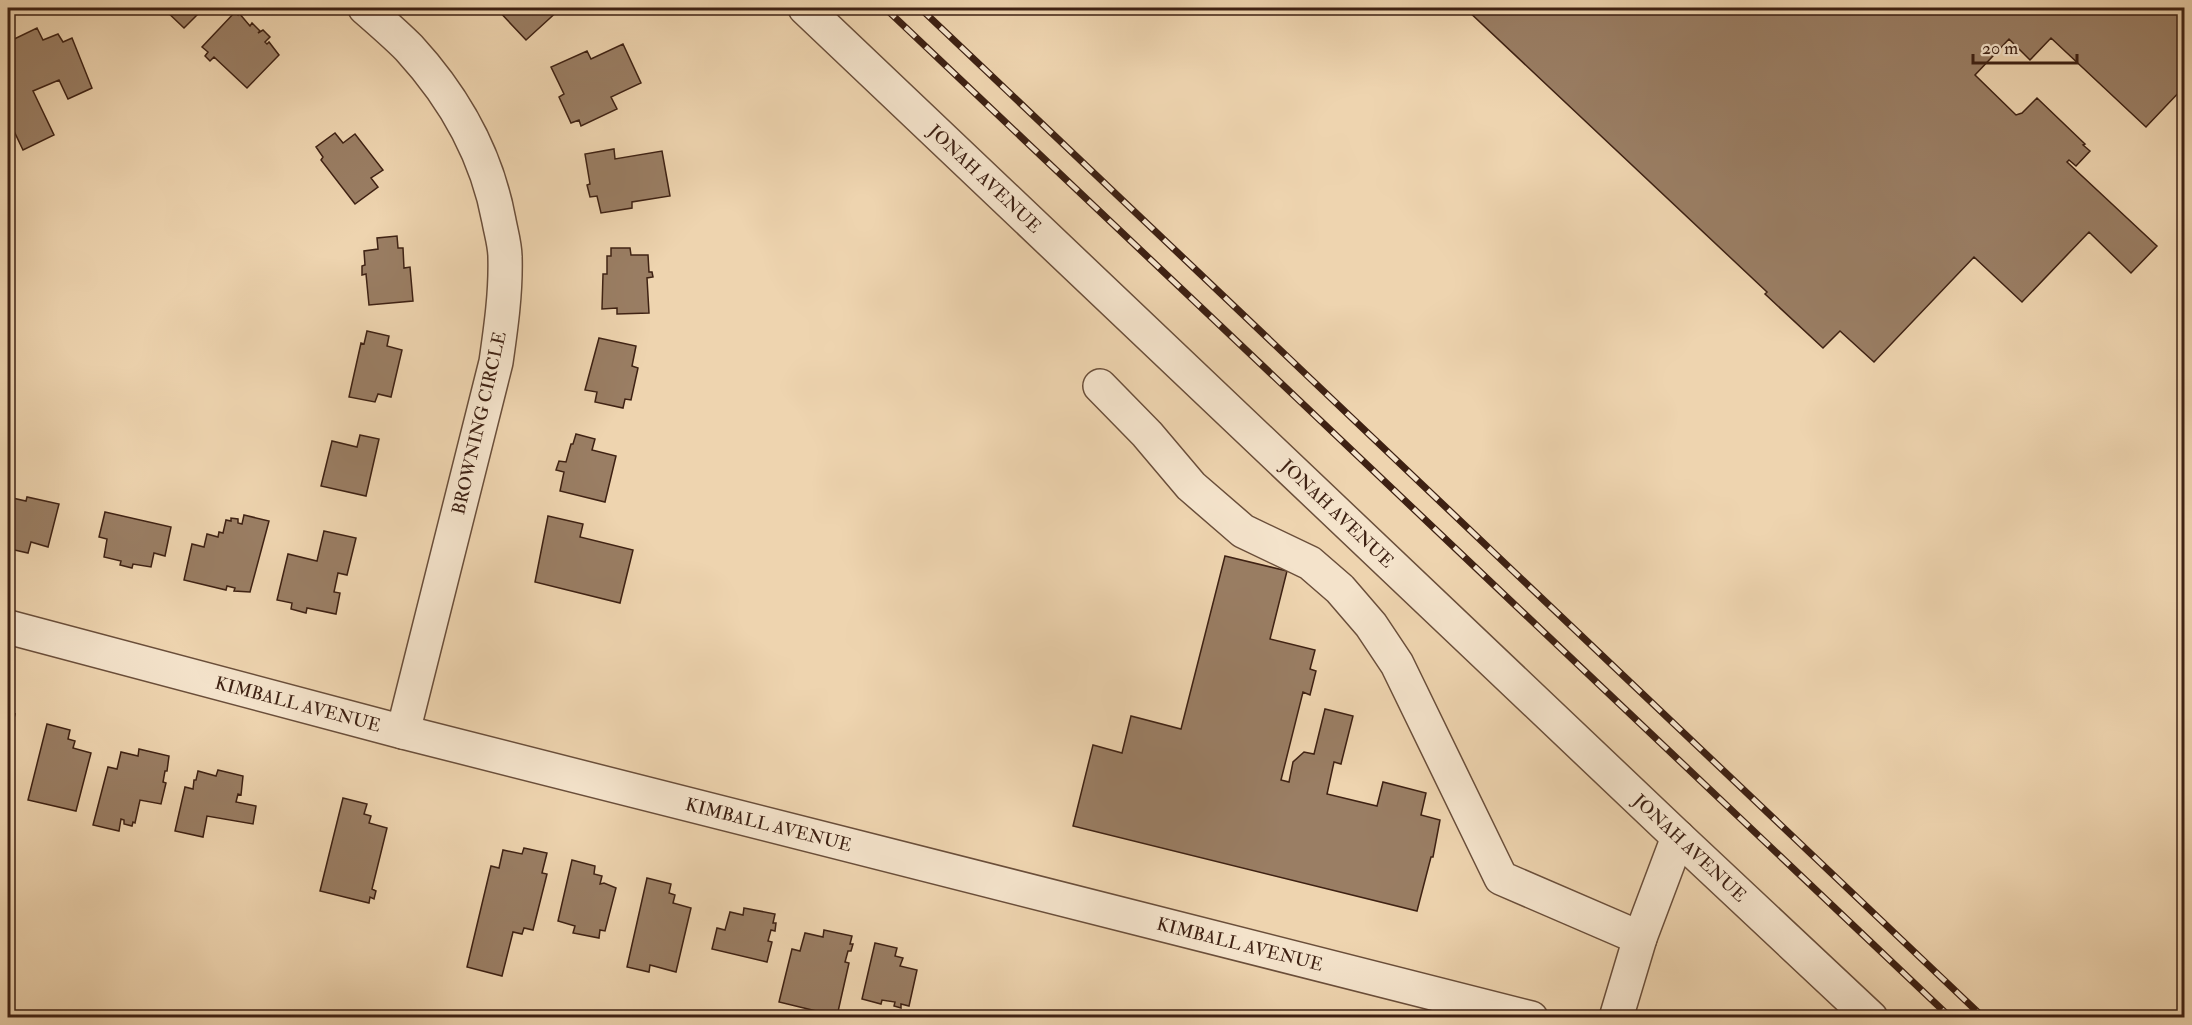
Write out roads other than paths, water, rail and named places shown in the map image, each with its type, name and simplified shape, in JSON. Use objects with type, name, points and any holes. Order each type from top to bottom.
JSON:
[{"type":"street","name":"BROWNING CIRCLE","points":[[365,8],[409,48],[461,116],[482,159],[496,201],[505,254],[503,307],[496,362],[403,732]]},
{"type":"street","name":"JONAH AVENUE","points":[[806,8],[1678,837],[1871,1017]]},
{"type":"street","points":[[1100,387],[1148,434],[1191,486],[1243,531],[1310,563],[1340,589],[1371,625],[1397,664],[1501,878],[1641,938]]},
{"type":"street","name":"KIMBALL AVENUE","points":[[8,627],[403,732],[1531,1017]]},
{"type":"street","points":[[1616,1017],[1641,938],[1678,837]]},
{"type":"railway","points":[[885,8],[1951,1018]]},
{"type":"railway","points":[[920,8],[1984,1018]]}]
